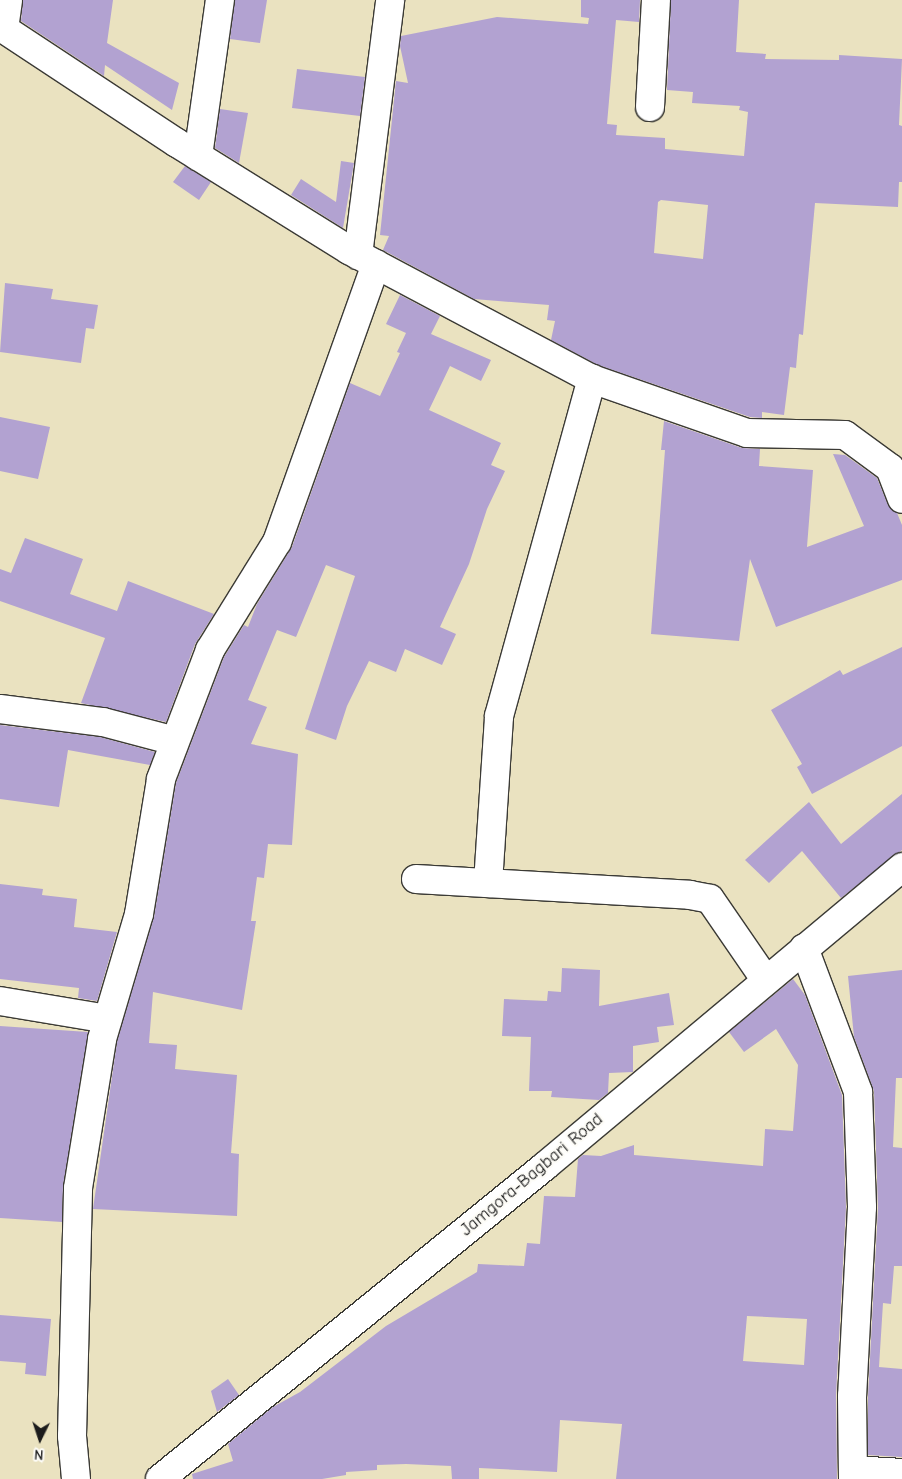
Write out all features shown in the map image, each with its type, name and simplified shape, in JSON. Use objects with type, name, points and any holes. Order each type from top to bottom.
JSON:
[{"type":"street","points":[[8,0],[2,27],[198,156],[367,259],[592,379],[747,433],[845,435],[890,468],[902,499]]},
{"type":"street","points":[[198,156],[220,0]]},
{"type":"street","points":[[76,1479],[72,1436],[78,1188],[108,1018],[139,914],[161,778],[210,650],[277,542],[367,259],[390,0]]},
{"type":"street","points":[[650,107],[656,0]]},
{"type":"street","points":[[488,883],[499,716],[592,379]]},
{"type":"street","points":[[0,709],[103,722],[175,741]]},
{"type":"street","name":"Jamgora-Bagbari Road","points":[[160,1479],[545,1166],[765,979],[902,868]]},
{"type":"street","points":[[416,879],[690,894],[710,899],[765,979]]},
{"type":"street","points":[[804,948],[858,1092],[862,1207],[852,1396],[853,1474],[902,1473]]},
{"type":"street","points":[[0,1001],[108,1018]]},
{"type":"building","points":[[23,0],[113,0],[107,43],[179,83],[172,110],[105,65],[104,76],[21,21]]},
{"type":"building","points":[[235,0],[267,0],[260,43],[230,39]]},
{"type":"building","points":[[581,0],[640,0],[639,22],[616,20],[607,124],[617,125],[616,135],[665,138],[665,149],[744,156],[748,112],[739,110],[740,106],[692,103],[693,92],[667,90],[671,0],[739,0],[736,52],[766,54],[765,59],[839,60],[839,55],[902,59],[899,125],[902,126],[902,182],[899,182],[898,207],[815,203],[803,335],[799,334],[796,368],[790,367],[784,415],[762,412],[762,418],[750,417],[598,365],[551,340],[555,321],[547,320],[549,305],[474,299],[383,250],[389,236],[380,235],[396,81],[408,83],[400,46],[401,36],[497,17],[588,24],[589,18],[581,17]],"holes":[[[661,200],[708,205],[703,259],[654,253],[658,202]]]},
{"type":"building","points":[[297,69],[365,77],[360,116],[292,108]]},
{"type":"building","points":[[220,109],[248,113],[239,163],[215,148]]},
{"type":"building","points":[[341,161],[354,163],[343,228],[291,195],[301,179],[336,202]]},
{"type":"building","points":[[185,166],[211,182],[199,200],[173,182]]},
{"type":"building","points":[[5,283],[53,289],[51,299],[98,305],[94,329],[86,328],[81,363],[0,352]]},
{"type":"building","points":[[400,295],[440,316],[431,334],[491,360],[481,381],[450,366],[429,410],[501,443],[491,465],[505,471],[487,509],[469,564],[440,627],[456,634],[442,665],[405,649],[396,672],[369,661],[347,706],[336,740],[305,729],[355,576],[326,565],[296,637],[277,630],[248,700],[267,707],[251,744],[298,754],[292,845],[268,844],[264,878],[257,877],[251,921],[256,921],[242,1010],[153,992],[149,1043],[177,1045],[175,1069],[237,1075],[231,1153],[239,1154],[237,1216],[93,1209],[117,1042],[154,917],[176,783],[224,657],[244,625],[248,627],[257,604],[292,547],[350,383],[380,396],[400,353],[397,352],[406,333],[386,324]]},
{"type":"building","points":[[0,417],[50,427],[38,479],[0,471]]},
{"type":"building","points":[[664,421],[742,448],[760,449],[759,466],[813,470],[807,547],[864,526],[833,454],[845,455],[877,478],[888,505],[897,513],[902,525],[902,580],[776,627],[750,559],[739,641],[651,634],[665,450],[661,450]]},
{"type":"building","points":[[25,538],[83,559],[70,594],[117,611],[128,581],[214,614],[195,644],[166,722],[81,703],[105,638],[0,601],[0,569],[11,573]]},
{"type":"building","points":[[902,647],[902,746],[812,794],[797,767],[802,764],[771,710],[840,670],[843,675]]},
{"type":"building","points":[[0,725],[100,737],[155,752],[150,765],[68,750],[59,807],[0,799]]},
{"type":"building","points":[[902,794],[902,850],[841,898],[802,851],[769,883],[745,860],[809,802],[841,844]]},
{"type":"building","points":[[0,884],[43,889],[42,895],[77,899],[74,927],[117,932],[97,1001],[78,998],[79,988],[0,979]]},
{"type":"building","points":[[562,968],[600,970],[599,1006],[669,993],[674,1025],[657,1027],[659,1042],[633,1046],[633,1072],[609,1073],[608,1093],[599,1100],[551,1097],[552,1091],[529,1091],[531,1037],[502,1036],[504,999],[547,1001],[548,991],[561,992]]},
{"type":"building","points":[[902,970],[902,1078],[896,1078],[893,1147],[902,1148],[902,1266],[894,1266],[891,1304],[883,1303],[879,1367],[902,1369],[902,1457],[868,1455],[868,1396],[878,1208],[874,1091],[854,1037],[848,976]]},
{"type":"building","points":[[793,979],[805,995],[842,1095],[846,1207],[836,1395],[837,1479],[616,1479],[622,1424],[560,1420],[557,1472],[479,1468],[479,1479],[452,1479],[451,1466],[406,1464],[377,1465],[377,1470],[346,1472],[346,1475],[322,1479],[193,1479],[192,1474],[233,1461],[228,1444],[273,1407],[300,1392],[386,1326],[477,1272],[478,1264],[524,1266],[527,1243],[540,1244],[544,1196],[575,1197],[578,1159],[583,1155],[601,1156],[634,1145],[634,1155],[763,1166],[765,1129],[793,1131],[798,1065],[776,1029],[744,1052],[729,1032]],"holes":[[[747,1316],[807,1319],[804,1365],[743,1361]]]},
{"type":"building","points":[[0,1026],[88,1032],[63,1186],[62,1222],[0,1218]]},
{"type":"building","points":[[0,1315],[51,1319],[46,1376],[25,1374],[26,1363],[0,1361]]},
{"type":"building","points":[[228,1379],[239,1395],[217,1412],[211,1391]]}]
